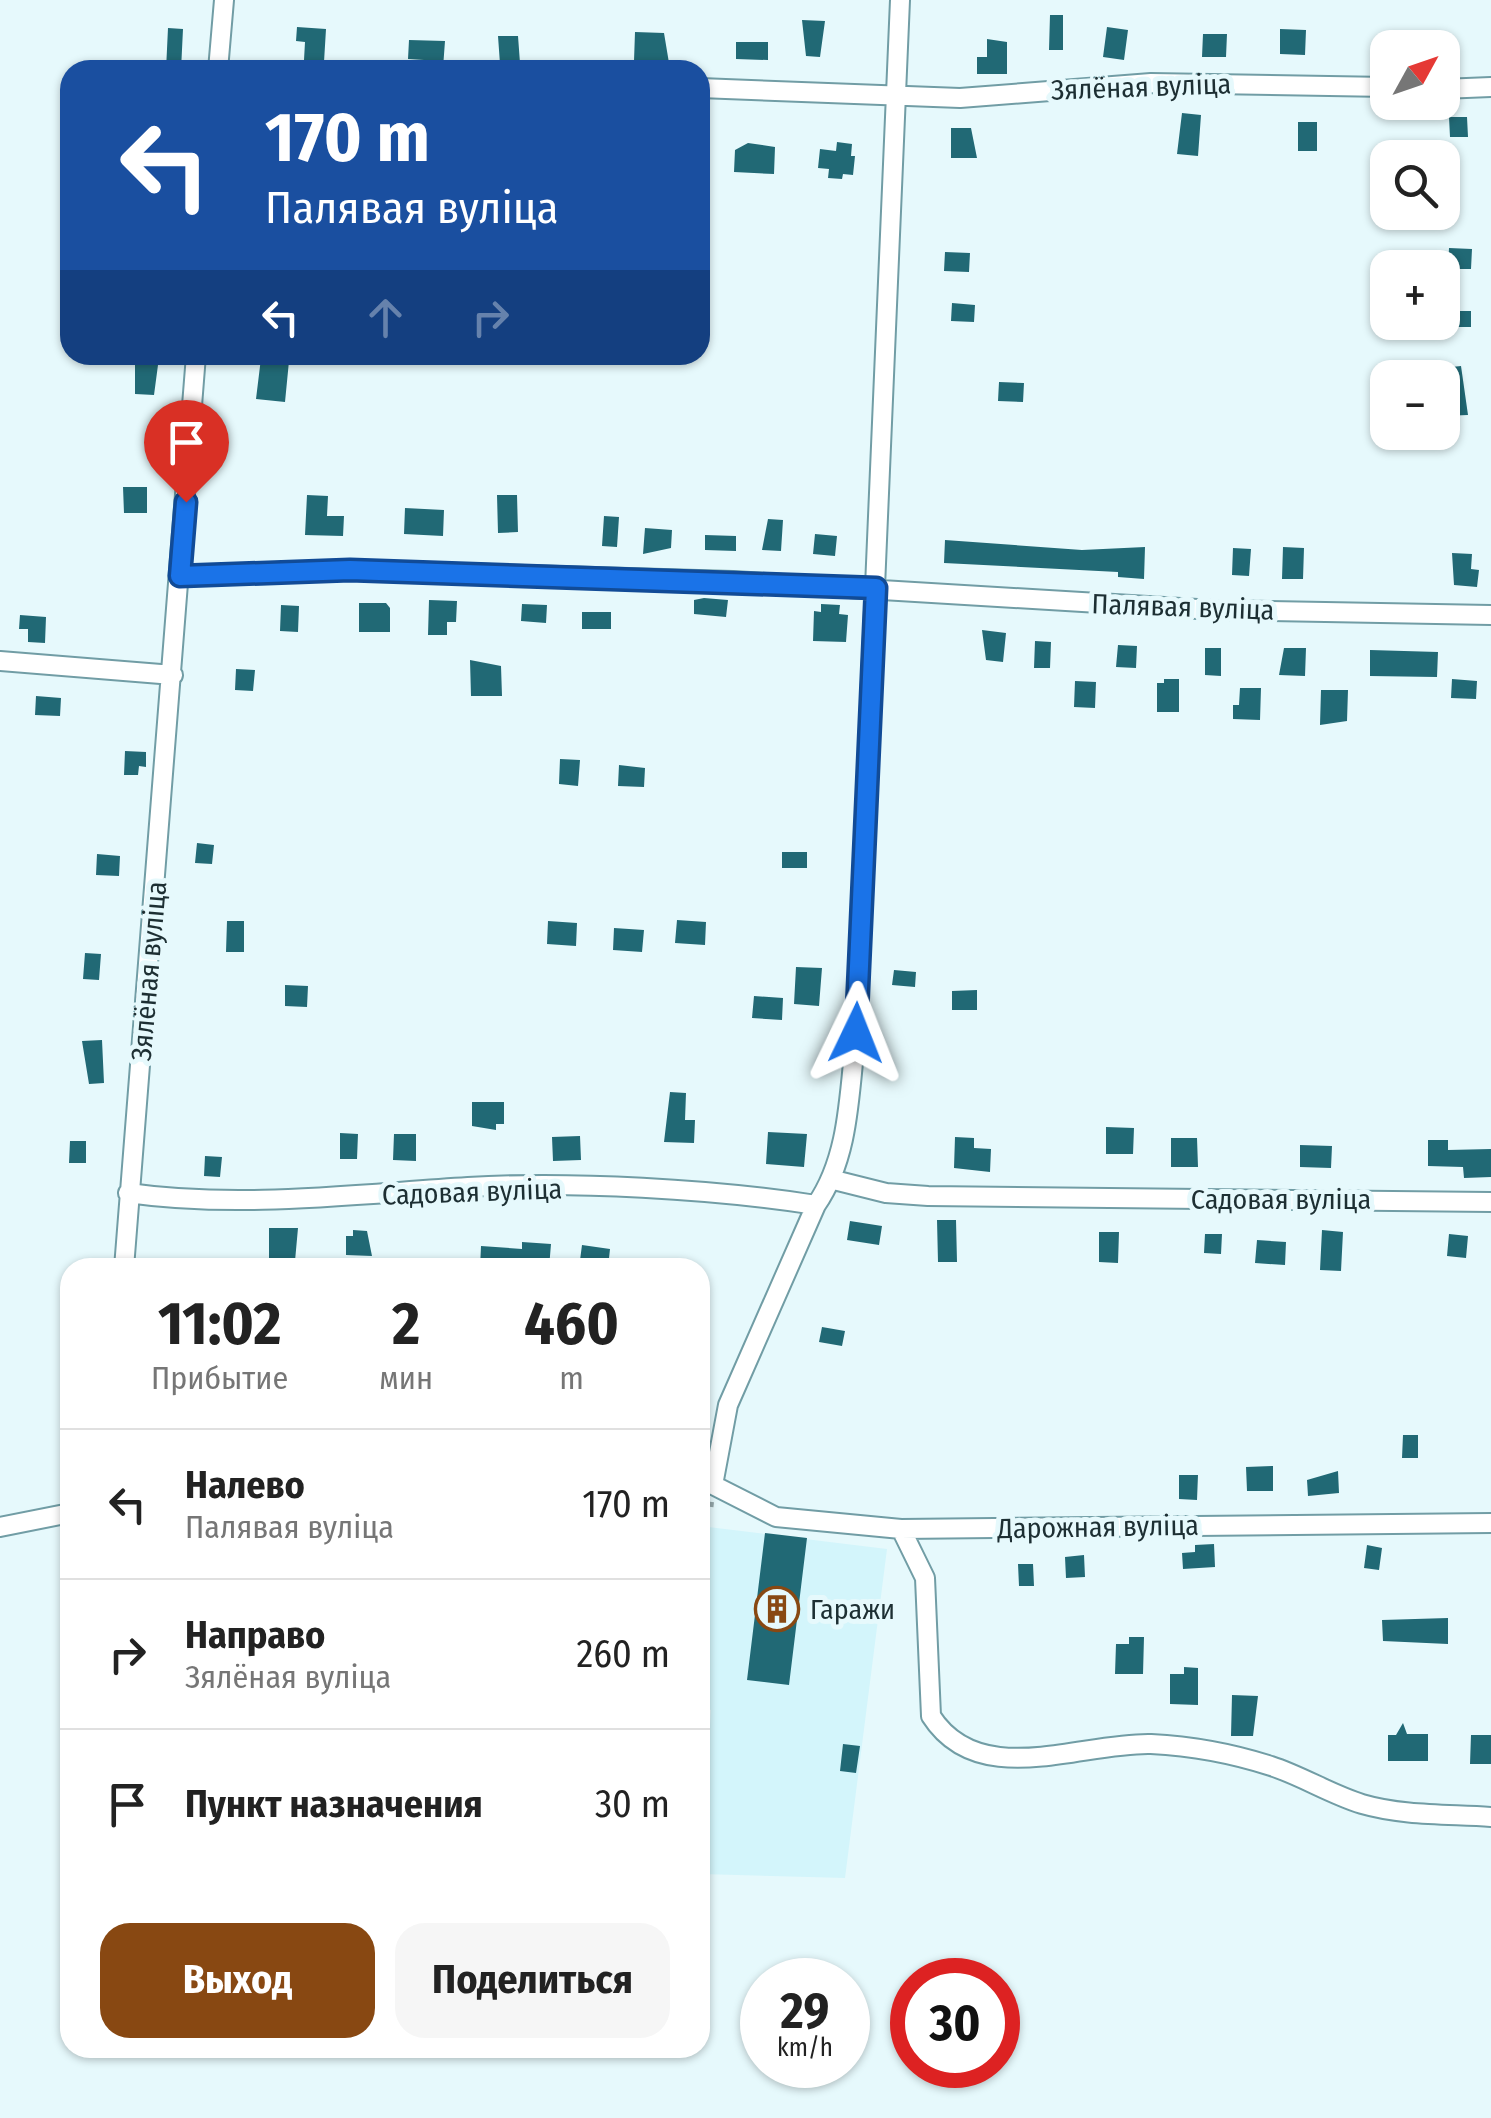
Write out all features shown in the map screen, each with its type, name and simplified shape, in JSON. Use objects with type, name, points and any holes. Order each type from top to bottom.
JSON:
[{"type":"street","points":[[219,60],[224,0]]},
{"type":"street","points":[[816,1205],[834,1180],[845,1131],[856,1033],[900,0]]},
{"type":"street","name":"Зялёная вуліца","points":[[710,88],[895,92],[960,98],[1151,83],[1370,87]]},
{"type":"street","points":[[1460,88],[1491,87]]},
{"type":"street","name":"Зялёная вуліца","points":[[125,1258],[195,365]]},
{"type":"street","name":"Палявая вуліца","points":[[180,576],[350,570],[876,588],[1214,610],[1491,615]]},
{"type":"street","points":[[0,661],[173,675]]},
{"type":"street","name":"Садовая вуліца","points":[[834,1180],[886,1193],[928,1196],[1491,1202]]},
{"type":"street","name":"Садовая вуліца","points":[[128,1193],[196,1202],[471,1187],[548,1188],[816,1205]]},
{"type":"street","name":"Дарожная вуліца","points":[[816,1205],[728,1405],[713,1485],[776,1517],[901,1529],[1491,1524]]},
{"type":"street","points":[[0,1527],[60,1516]]},
{"type":"street","points":[[901,1529],[925,1578],[931,1716],[941,1732],[964,1748],[999,1757],[1060,1756],[1125,1744],[1164,1745],[1268,1765],[1368,1805],[1491,1817]]},
{"type":"shaded area","points":[[710,1527],[887,1549],[845,1878],[710,1874]]},
{"type":"building","points":[[1050,15],[1063,15],[1063,50],[1049,50]]},
{"type":"building","points":[[802,20],[825,21],[820,57],[806,56]]},
{"type":"building","points":[[297,27],[326,29],[324,60],[304,60],[305,42],[296,41]]},
{"type":"building","points":[[1107,27],[1128,30],[1124,60],[1103,57]]},
{"type":"building","points":[[168,28],[183,29],[181,60],[166,60]]},
{"type":"building","points":[[1280,29],[1306,30],[1305,55],[1280,54]]},
{"type":"building","points":[[635,32],[664,33],[668,60],[634,60]]},
{"type":"building","points":[[1203,34],[1227,34],[1226,57],[1202,57]]},
{"type":"building","points":[[498,36],[518,36],[520,60],[500,60]]},
{"type":"building","points":[[987,39],[1007,42],[1007,74],[977,74],[977,57],[987,57]]},
{"type":"building","points":[[409,40],[445,41],[444,60],[408,59]]},
{"type":"building","points":[[736,42],[768,42],[768,60],[736,59]]},
{"type":"building","points":[[1182,113],[1201,115],[1198,156],[1177,154]]},
{"type":"building","points":[[1467,117],[1468,137],[1450,137],[1449,120]]},
{"type":"building","points":[[1298,122],[1317,122],[1317,151],[1298,151]]},
{"type":"building","points":[[951,128],[971,128],[977,158],[951,158]]},
{"type":"building","points":[[837,142],[852,144],[851,156],[855,156],[853,175],[843,174],[842,179],[828,178],[829,169],[818,168],[820,149],[836,151]]},
{"type":"building","points":[[748,143],[775,147],[774,174],[734,172],[735,150]]},
{"type":"building","points":[[1472,249],[1471,269],[1460,269],[1460,250],[1449,250]]},
{"type":"building","points":[[945,252],[970,253],[969,272],[944,271]]},
{"type":"building","points":[[952,303],[975,305],[974,322],[951,321]]},
{"type":"building","points":[[1460,311],[1471,311],[1471,327],[1460,327]]},
{"type":"building","points":[[135,365],[158,365],[154,395],[135,394]]},
{"type":"building","points":[[260,365],[289,365],[285,402],[256,399]]},
{"type":"building","points":[[1461,366],[1468,415],[1460,415]]},
{"type":"building","points":[[999,382],[1024,383],[1023,402],[998,401]]},
{"type":"building","points":[[123,487],[147,487],[147,513],[124,513]]},
{"type":"building","points":[[307,495],[328,496],[327,516],[344,516],[343,536],[305,535]]},
{"type":"building","points":[[497,495],[517,495],[518,532],[498,533]]},
{"type":"building","points":[[405,508],[444,510],[443,536],[404,534]]},
{"type":"building","points":[[604,516],[619,517],[617,547],[602,546]]},
{"type":"building","points":[[768,519],[783,520],[781,551],[762,550]]},
{"type":"building","points":[[645,528],[672,530],[671,548],[643,554]]},
{"type":"building","points":[[815,534],[837,536],[835,556],[813,554]]},
{"type":"building","points":[[705,535],[736,536],[736,551],[705,550]]},
{"type":"building","points":[[945,540],[1082,550],[1145,547],[1144,579],[1118,577],[1118,572],[944,563]]},
{"type":"building","points":[[1283,547],[1304,548],[1303,579],[1282,579]]},
{"type":"building","points":[[1233,548],[1251,549],[1249,576],[1232,575]]},
{"type":"building","points":[[1452,553],[1472,554],[1471,569],[1479,570],[1477,587],[1454,585]]},
{"type":"building","points":[[429,600],[457,601],[456,622],[447,622],[447,635],[428,635]]},
{"type":"building","points":[[694,600],[728,600],[726,617],[694,614]]},
{"type":"building","points":[[359,603],[386,603],[390,608],[390,632],[359,632]]},
{"type":"building","points":[[522,604],[547,605],[546,623],[521,621]]},
{"type":"building","points":[[821,604],[840,605],[839,614],[848,615],[846,642],[813,641],[814,611],[821,612]]},
{"type":"building","points":[[281,605],[299,606],[298,632],[280,631]]},
{"type":"building","points":[[582,612],[611,612],[611,629],[582,629]]},
{"type":"building","points":[[20,615],[46,617],[45,643],[28,642],[28,629],[19,629]]},
{"type":"building","points":[[982,630],[1006,633],[1003,662],[986,660]]},
{"type":"building","points":[[1035,641],[1051,642],[1050,668],[1034,668]]},
{"type":"building","points":[[1118,645],[1137,646],[1136,668],[1116,667]]},
{"type":"building","points":[[1205,648],[1221,648],[1221,676],[1205,675]]},
{"type":"building","points":[[1284,648],[1306,648],[1305,676],[1279,675]]},
{"type":"building","points":[[1370,650],[1438,652],[1437,677],[1370,676]]},
{"type":"building","points":[[470,660],[501,666],[502,696],[471,696]]},
{"type":"building","points":[[236,669],[255,670],[253,691],[235,690]]},
{"type":"building","points":[[1164,679],[1179,679],[1179,712],[1157,712],[1157,683],[1164,683]]},
{"type":"building","points":[[1452,679],[1477,681],[1476,699],[1451,698]]},
{"type":"building","points":[[1075,681],[1096,682],[1095,708],[1074,707]]},
{"type":"building","points":[[1240,688],[1261,688],[1260,720],[1233,719],[1233,705],[1239,705]]},
{"type":"building","points":[[1321,690],[1348,690],[1347,721],[1320,725]]},
{"type":"building","points":[[36,696],[61,698],[60,716],[35,715]]},
{"type":"building","points":[[125,751],[146,752],[146,767],[139,766],[138,775],[124,775]]},
{"type":"building","points":[[560,759],[580,760],[578,786],[559,784]]},
{"type":"building","points":[[619,765],[645,768],[644,787],[618,786]]},
{"type":"building","points":[[197,843],[214,845],[212,864],[195,863]]},
{"type":"building","points":[[782,852],[807,852],[807,868],[782,868]]},
{"type":"building","points":[[97,854],[120,856],[119,876],[96,875]]},
{"type":"building","points":[[677,920],[706,922],[705,945],[675,943]]},
{"type":"building","points":[[227,921],[244,921],[244,952],[226,952]]},
{"type":"building","points":[[548,921],[577,923],[576,946],[547,944]]},
{"type":"building","points":[[614,928],[644,930],[642,952],[613,950]]},
{"type":"building","points":[[85,953],[101,954],[99,980],[83,979]]},
{"type":"building","points":[[796,967],[822,968],[819,1006],[794,1004]]},
{"type":"building","points":[[894,970],[916,972],[915,987],[892,985]]},
{"type":"building","points":[[285,985],[308,986],[307,1007],[285,1006]]},
{"type":"building","points":[[977,990],[977,1010],[952,1010],[952,991]]},
{"type":"building","points":[[754,996],[783,998],[782,1020],[752,1018]]},
{"type":"building","points":[[102,1040],[104,1083],[89,1084],[82,1041]]},
{"type":"building","points":[[670,1092],[686,1093],[685,1120],[695,1120],[694,1143],[664,1142]]},
{"type":"building","points":[[472,1102],[504,1102],[504,1124],[496,1124],[496,1130],[472,1126]]},
{"type":"building","points":[[1106,1127],[1134,1128],[1133,1154],[1106,1154]]},
{"type":"building","points":[[768,1132],[807,1134],[804,1167],[766,1164]]},
{"type":"building","points":[[340,1133],[358,1134],[357,1159],[340,1159]]},
{"type":"building","points":[[394,1134],[416,1134],[416,1161],[393,1160]]},
{"type":"building","points":[[580,1136],[581,1160],[553,1161],[552,1137]]},
{"type":"building","points":[[955,1137],[974,1138],[974,1148],[991,1149],[990,1172],[954,1168]]},
{"type":"building","points":[[1171,1138],[1197,1138],[1198,1167],[1171,1167]]},
{"type":"building","points":[[1428,1140],[1448,1140],[1448,1150],[1491,1149],[1491,1177],[1464,1178],[1463,1167],[1428,1166]]},
{"type":"building","points":[[70,1141],[86,1141],[86,1163],[69,1163]]},
{"type":"building","points":[[1300,1145],[1332,1146],[1331,1168],[1300,1167]]},
{"type":"building","points":[[205,1156],[222,1157],[220,1177],[204,1176]]},
{"type":"building","points":[[937,1220],[956,1220],[957,1262],[938,1262]]},
{"type":"building","points":[[850,1221],[882,1226],[879,1245],[847,1240]]},
{"type":"building","points":[[269,1228],[298,1228],[295,1258],[269,1258]]},
{"type":"building","points":[[353,1230],[367,1231],[372,1256],[346,1255],[346,1236],[353,1236]]},
{"type":"building","points":[[1322,1230],[1343,1232],[1341,1271],[1320,1270]]},
{"type":"building","points":[[1099,1232],[1119,1232],[1118,1263],[1099,1262]]},
{"type":"building","points":[[1205,1234],[1222,1234],[1221,1254],[1204,1253]]},
{"type":"building","points":[[1449,1234],[1468,1236],[1466,1258],[1447,1256]]},
{"type":"building","points":[[1257,1240],[1286,1242],[1285,1265],[1255,1263]]},
{"type":"building","points":[[522,1242],[551,1244],[550,1258],[480,1258],[481,1246],[522,1249]]},
{"type":"building","points":[[582,1245],[610,1249],[609,1258],[580,1258]]},
{"type":"building","points":[[822,1327],[845,1331],[842,1346],[819,1342]]},
{"type":"building","points":[[1403,1435],[1418,1435],[1418,1458],[1402,1458]]},
{"type":"building","points":[[1273,1466],[1273,1491],[1247,1491],[1246,1467]]},
{"type":"building","points":[[1338,1471],[1339,1493],[1308,1496],[1307,1480]]},
{"type":"building","points":[[1179,1475],[1198,1475],[1197,1500],[1179,1499]]},
{"type":"building","name":"Гаражи","points":[[765,1533],[807,1538],[789,1685],[747,1680]]},
{"type":"building","points":[[1214,1544],[1215,1567],[1183,1569],[1182,1553],[1195,1552],[1195,1545]]},
{"type":"building","points":[[1367,1545],[1382,1548],[1379,1570],[1364,1568]]},
{"type":"building","points":[[1084,1555],[1085,1577],[1066,1578],[1065,1557]]},
{"type":"building","points":[[1018,1564],[1033,1564],[1034,1586],[1019,1586]]},
{"type":"building","points":[[1448,1618],[1448,1644],[1383,1641],[1382,1620]]},
{"type":"building","points":[[1129,1637],[1144,1637],[1143,1674],[1115,1674],[1116,1644],[1129,1644]]},
{"type":"building","points":[[1184,1667],[1198,1668],[1198,1705],[1170,1704],[1170,1674],[1184,1674]]},
{"type":"building","points":[[1232,1695],[1258,1696],[1253,1736],[1231,1736]]},
{"type":"building","points":[[1403,1723],[1407,1734],[1428,1734],[1428,1761],[1388,1761],[1388,1735],[1396,1735]]},
{"type":"building","points":[[1471,1735],[1491,1735],[1491,1764],[1470,1764]]},
{"type":"building","points":[[843,1744],[860,1746],[856,1773],[840,1771]]},
{"type":"place","name":"Гаражи","points":[[777,1609]]},
{"type":"route","points":[[186,502],[180,576],[350,570],[876,588],[856,1033]]}]
